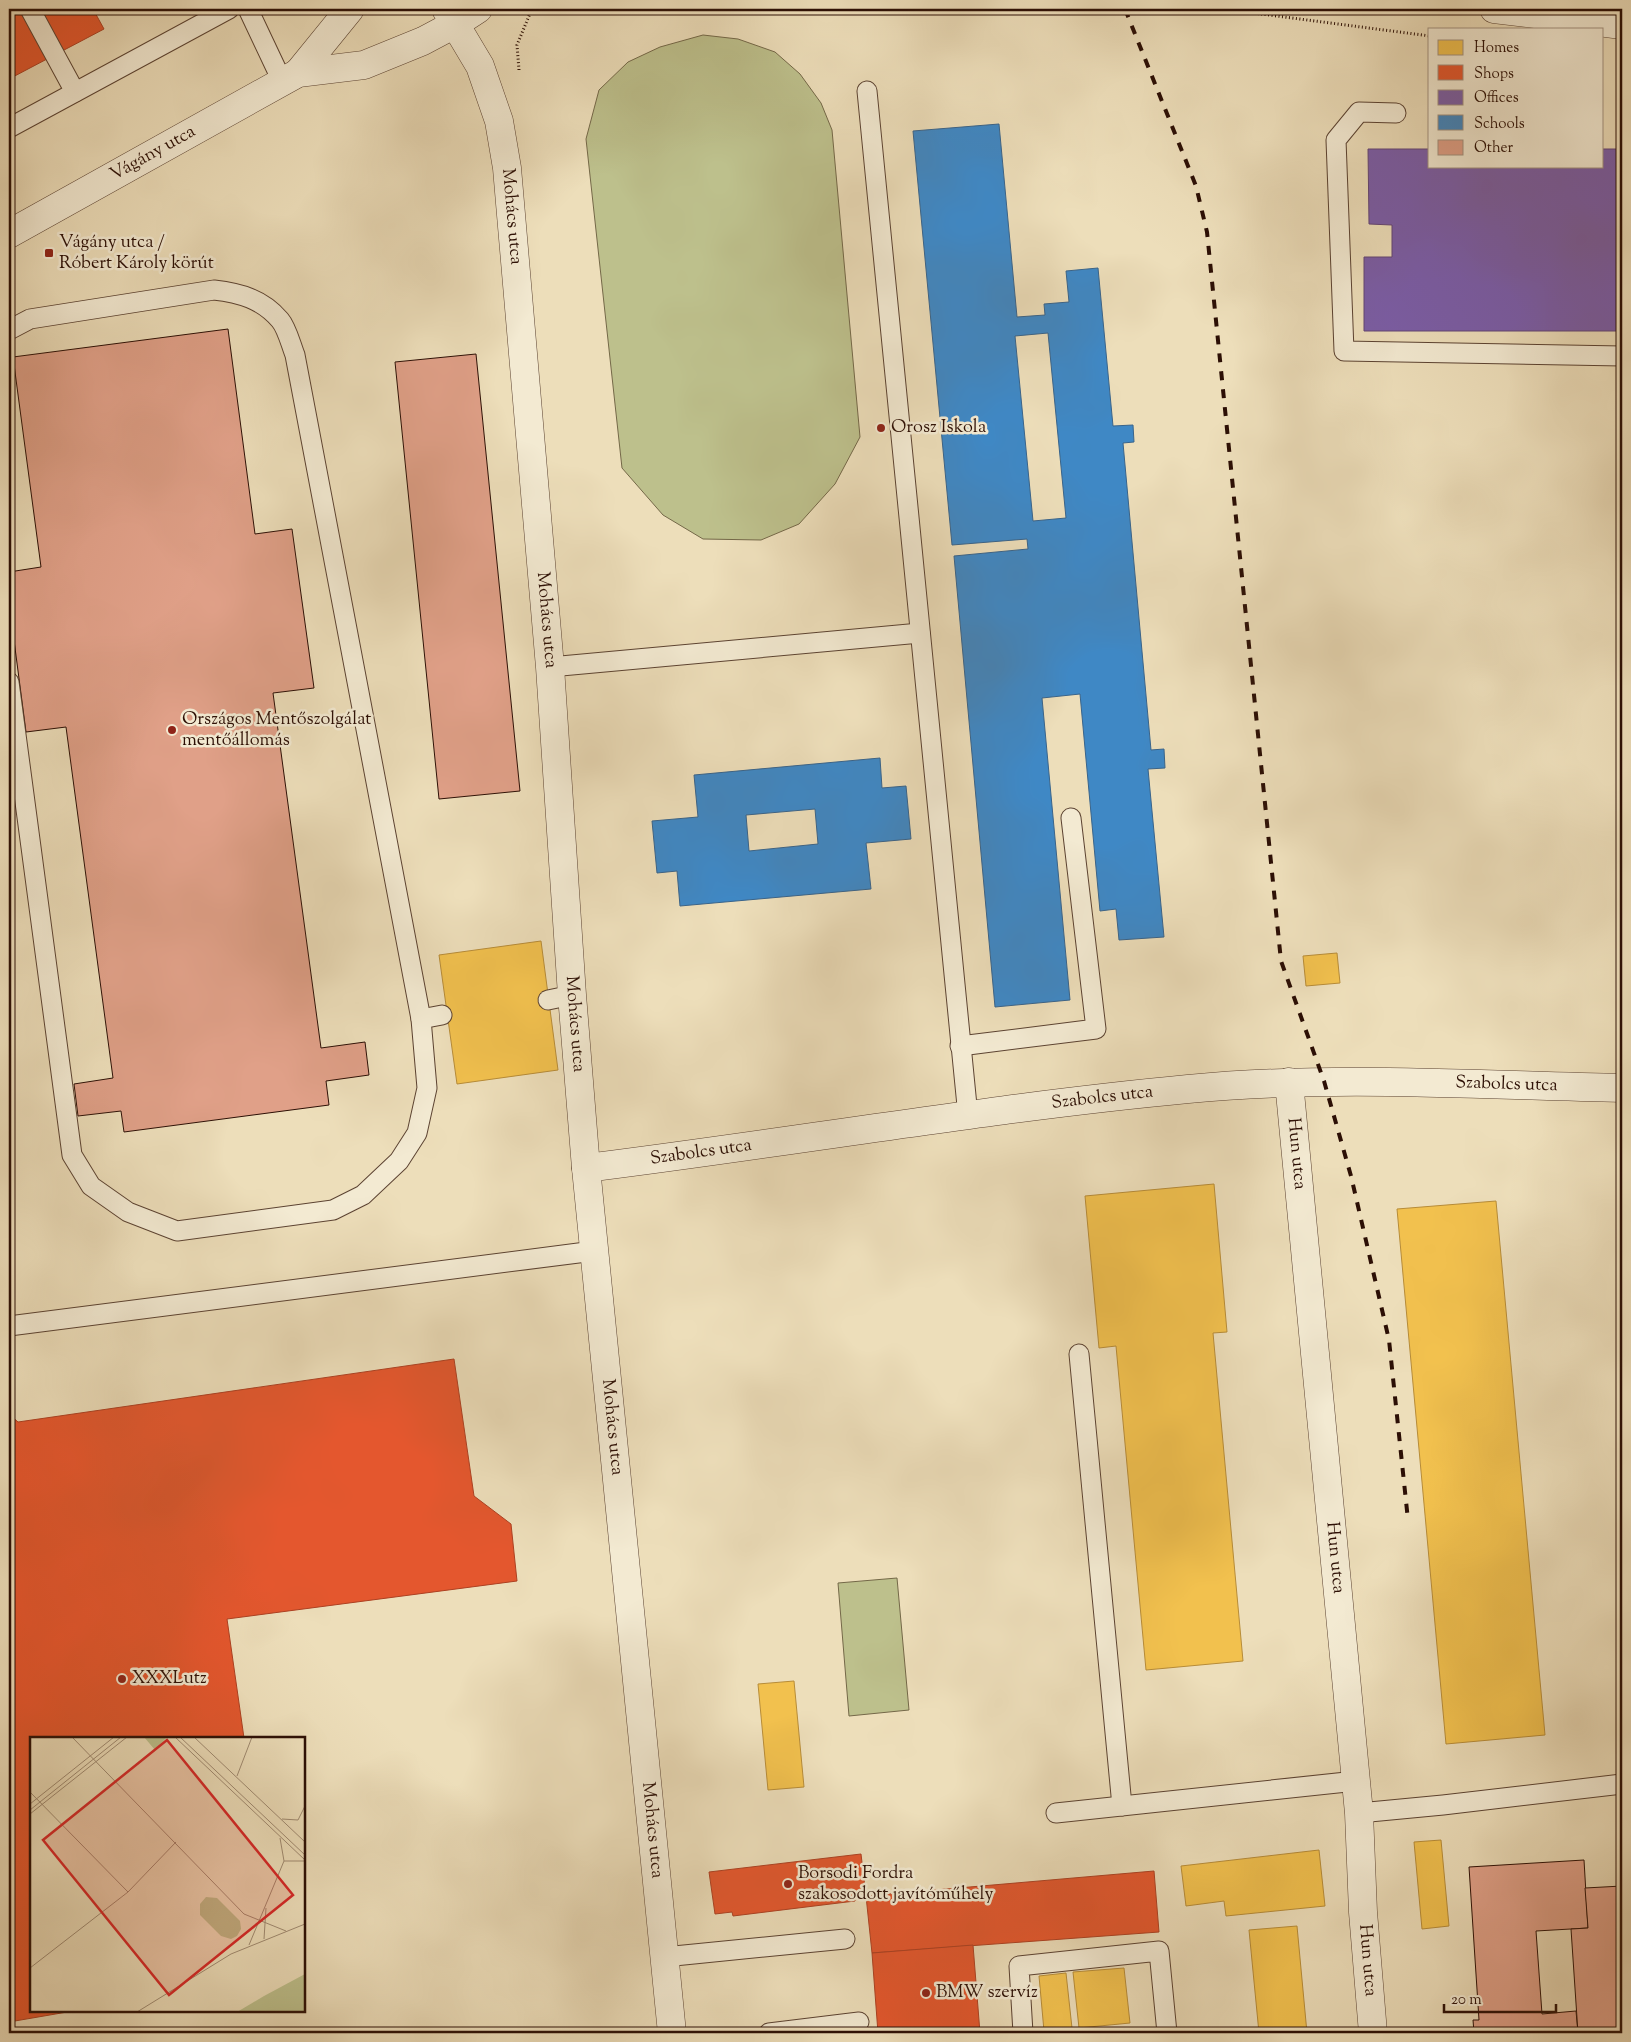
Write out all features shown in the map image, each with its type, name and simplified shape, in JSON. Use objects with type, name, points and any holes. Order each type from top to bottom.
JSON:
[{"type":"street","name":"Vágány utca","points":[[9,234],[290,77],[350,9]]},
{"type":"street","name":"Vágány utca","points":[[290,77],[364,65],[423,41],[450,16],[478,9]]},
{"type":"street","points":[[1494,9],[1622,25]]},
{"type":"street","name":"Mohács utca","points":[[450,16],[480,66],[498,121],[507,168],[550,667],[560,997],[586,1168],[672,2033]]},
{"type":"street","name":"Szabolcs utca","points":[[586,1168],[968,1116],[1189,1089],[1289,1082],[1622,1088]]},
{"type":"street","name":"Hun utca","points":[[1289,1082],[1359,1813],[1363,1912],[1374,2033]]},
{"type":"lane","points":[[30,9],[75,92]]},
{"type":"lane","points":[[9,128],[229,9]]},
{"type":"lane","points":[[248,9],[290,77]]},
{"type":"lane","points":[[867,91],[968,1116]]},
{"type":"lane","points":[[1396,113],[1359,112],[1336,140],[1344,351],[1622,356]]},
{"type":"lane","points":[[9,330],[30,319],[214,290],[240,293],[260,302],[281,320],[295,355],[421,1019],[428,1088],[417,1133],[399,1161],[363,1195],[333,1210],[177,1231],[128,1212],[91,1186],[72,1156],[9,682]]},
{"type":"lane","points":[[550,667],[920,633]]},
{"type":"lane","points":[[960,1046],[1096,1030],[1071,818]]},
{"type":"lane","points":[[421,1019],[442,1015]]},
{"type":"lane","points":[[9,1326],[594,1251]]},
{"type":"lane","points":[[1080,1354],[1122,1806]]},
{"type":"lane","points":[[1056,1813],[1356,1780]]},
{"type":"lane","points":[[1359,1813],[1622,1784]]},
{"type":"lane","points":[[664,1957],[845,1939]]},
{"type":"lane","points":[[1023,2033],[1019,1966],[1159,1951],[1167,2033]]},
{"type":"lane","points":[[769,2033],[860,2022]]},
{"type":"path","points":[[519,72],[517,45],[531,11],[534,9]]},
{"type":"path","points":[[1223,9],[1428,36]]},
{"type":"green space","points":[[703,35],[738,39],[775,52],[800,74],[821,103],[832,130],[860,437],[835,484],[799,524],[761,540],[703,539],[663,515],[622,468],[586,139],[599,90],[628,62],[660,47]]},
{"type":"green space","points":[[897,1578],[909,1710],[849,1716],[838,1583]]},
{"type":"building: Homes","points":[[541,941],[558,1070],[457,1084],[439,955]]},
{"type":"building: Homes","points":[[1337,953],[1340,983],[1306,986],[1303,956]]},
{"type":"building: Homes","points":[[1214,1184],[1227,1332],[1213,1333],[1243,1661],[1146,1670],[1116,1346],[1099,1348],[1085,1196]]},
{"type":"building: Homes","points":[[1496,1201],[1545,1735],[1446,1744],[1397,1209]]},
{"type":"building: Homes","points":[[794,1681],[804,1787],[768,1790],[758,1684]]},
{"type":"building: Homes","points":[[1441,1840],[1449,1926],[1422,1929],[1414,1842]]},
{"type":"building: Homes","points":[[1319,1850],[1325,1906],[1226,1916],[1224,1901],[1186,1906],[1181,1866]]},
{"type":"building: Homes","points":[[1297,1926],[1307,2033],[1259,2033],[1249,1930]]},
{"type":"building: Homes","points":[[1124,1968],[1130,2023],[1079,2028],[1073,1972]]},
{"type":"building: Homes","points":[[1066,1973],[1072,2028],[1044,2031],[1039,1976]]},
{"type":"building: Shops","points":[[9,9],[93,9],[104,29],[9,79]]},
{"type":"building: Shops","name":"XXXLutz","points":[[454,1359],[474,1496],[511,1524],[517,1581],[227,1619],[244,1737],[30,1737],[30,2012],[67,2012],[9,2022],[9,1414],[18,1422]]},
{"type":"building: Shops","name":"Borsodi Fordra szakosodott javítóműhely","points":[[861,1854],[866,1896],[855,1897],[855,1901],[733,1916],[732,1912],[715,1914],[709,1872]]},
{"type":"building: Shops","points":[[1154,1871],[1159,1932],[872,1953],[866,1896]]},
{"type":"building: Shops","name":"BMW szervíz","points":[[973,1945],[980,2033],[878,2033],[872,1953]]},
{"type":"building: Offices","points":[[1368,149],[1428,149],[1428,168],[1604,168],[1604,149],[1622,149],[1622,331],[1364,331],[1364,257],[1392,257],[1392,225],[1369,224]]},
{"type":"building: Schools","points":[[999,124],[1017,317],[1045,315],[1044,304],[1069,302],[1066,271],[1098,268],[1113,426],[1133,425],[1134,442],[1123,443],[1151,750],[1164,749],[1165,768],[1148,769],[1164,937],[1119,940],[1116,909],[1100,911],[1080,694],[1042,698],[1070,1000],[995,1007],[954,556],[1028,549],[1027,539],[952,545],[913,131]],"holes":[[[1048,333],[1066,518],[1033,521],[1015,336]]]},
{"type":"building: Schools","points":[[880,758],[882,788],[906,786],[911,839],[866,843],[871,889],[680,906],[677,871],[657,873],[652,821],[698,817],[694,775]],"holes":[[[815,809],[818,844],[749,851],[746,815]]]},
{"type":"building: Other","name":"Országos Mentőszolgálat mentőállomás","points":[[228,329],[255,534],[292,529],[314,688],[273,693],[321,1048],[365,1042],[369,1075],[326,1081],[329,1105],[124,1132],[121,1111],[78,1116],[74,1084],[113,1078],[66,727],[26,732],[9,602],[9,572],[41,567],[13,357]]},
{"type":"building: Other","points":[[476,354],[520,791],[439,799],[395,362]]},
{"type":"building: Other","points":[[1584,1860],[1588,1928],[1536,1931],[1542,2014],[1576,2011],[1578,2033],[1474,2033],[1473,2020],[1479,2020],[1469,1867]]},
{"type":"building: Other","points":[[1622,1886],[1622,2033],[1578,2033],[1571,1929],[1588,1928],[1585,1888]]},
{"type":"railway","points":[[1125,9],[1196,186],[1207,232],[1281,961],[1324,1081],[1351,1176],[1389,1340],[1408,1520]]},
{"type":"place","name":"Vágány utca / Róbert Károly körút","points":[[49,253]]},
{"type":"place","name":"Orosz Iskola","points":[[881,428]]},
{"type":"place","name":"Országos Mentőszolgálat mentőállomás","points":[[172,730]]},
{"type":"place","name":"XXXLutz","points":[[122,1679]]},
{"type":"place","name":"Borsodi Fordra szakosodott javítóműhely","points":[[788,1884]]},
{"type":"place","name":"BMW szervíz","points":[[926,1993]]}]
